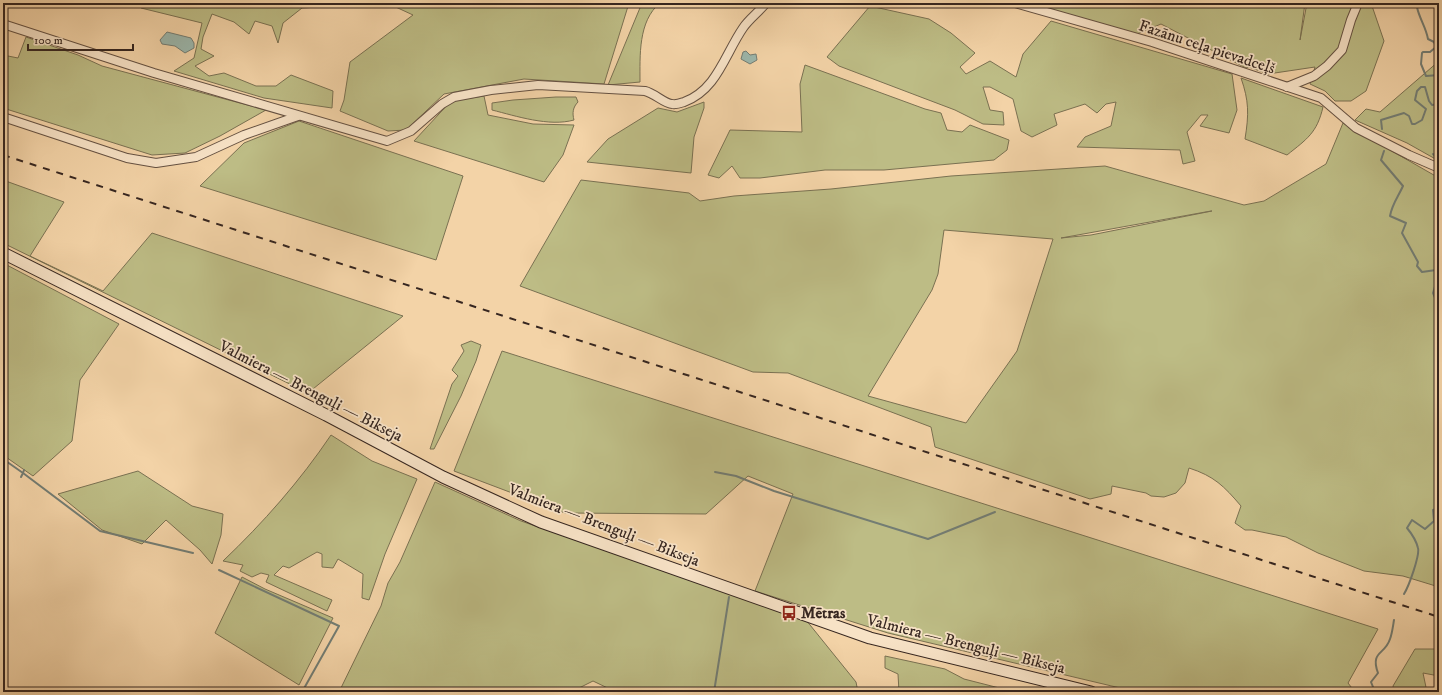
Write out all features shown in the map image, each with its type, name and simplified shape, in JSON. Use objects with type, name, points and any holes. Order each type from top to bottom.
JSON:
[{"type":"main road","name":"Valmiera — Brenguļi — Bikseja","points":[[3,253],[326,415],[443,477],[541,522],[870,638],[1091,692]]},
{"type":"street","points":[[3,24],[154,73],[387,141],[411,132],[442,104],[454,98],[498,89],[538,85],[645,91],[654,94],[671,104],[679,104],[695,98],[710,83],[720,70],[743,28],[766,3]]},
{"type":"street","name":"Fazānu ceļa pievadceļš","points":[[1015,3],[1152,42],[1321,98],[1356,128],[1409,155],[1439,168]]},
{"type":"street","points":[[1286,87],[1314,76],[1327,66],[1342,50],[1358,3]]},
{"type":"street","points":[[3,116],[127,158],[156,163],[196,157],[244,135],[298,116]]},
{"type":"shaded area","points":[[137,3],[387,3],[302,8],[283,23],[278,43],[272,26],[255,21],[249,34],[234,22],[212,14],[203,37],[201,49],[214,56],[195,66],[209,76],[224,73],[256,86],[276,86],[291,75],[333,91],[332,108],[264,98],[174,71],[194,58],[202,23],[141,8]]},
{"type":"shaded area","points":[[387,3],[629,3],[604,84],[524,79],[444,94],[406,130],[388,131],[340,111],[344,100],[350,62],[413,15]]},
{"type":"shaded area","points":[[642,3],[660,3],[653,10],[644,29],[640,61],[640,82],[608,85]]},
{"type":"shaded area","points":[[1029,3],[1305,3],[1300,40],[1307,3],[1371,3],[1384,41],[1366,91],[1351,101],[1335,101],[1325,91],[1310,84],[1315,67],[1268,74],[1249,67],[1246,68],[1161,24],[1137,34]]},
{"type":"shaded area","points":[[870,6],[929,19],[951,33],[975,53],[960,67],[966,74],[990,61],[1016,77],[1023,54],[1051,21],[1232,74],[1237,110],[1229,133],[1200,126],[1208,115],[1201,115],[1187,132],[1195,161],[1183,164],[1180,150],[1077,147],[1085,137],[1111,126],[1116,102],[1106,104],[1097,113],[1085,104],[1054,114],[1057,125],[1032,137],[1021,131],[1013,99],[990,87],[983,87],[990,110],[1003,112],[1004,125],[983,124],[955,110],[839,66],[827,57]]},
{"type":"shaded area","points":[[167,32],[191,38],[194,43],[194,48],[185,53],[175,46],[162,44],[160,40]]},
{"type":"shaded area","points":[[26,37],[78,55],[102,66],[266,110],[220,136],[185,153],[152,155],[3,108],[3,55],[18,58]]},
{"type":"shaded area","points":[[746,51],[750,55],[756,54],[757,60],[750,64],[741,59],[743,52]]},
{"type":"shaded area","points":[[1439,61],[1439,161],[1407,143],[1355,120],[1366,109],[1380,112]]},
{"type":"shaded area","points":[[805,65],[925,109],[941,113],[947,130],[962,132],[970,125],[1009,140],[1007,150],[994,160],[884,170],[825,170],[760,178],[740,178],[732,166],[719,178],[708,175],[730,130],[802,132],[800,84]]},
{"type":"shaded area","points":[[1241,78],[1323,107],[1318,123],[1310,135],[1287,155],[1245,139],[1248,108],[1246,94]]},
{"type":"shaded area","points":[[484,96],[488,115],[533,124],[574,125],[563,155],[544,182],[414,141],[451,101]]},
{"type":"shaded area","points":[[556,97],[576,97],[578,102],[573,110],[574,120],[554,122],[533,120],[492,110],[492,103]]},
{"type":"shaded area","points":[[704,102],[704,108],[694,137],[691,173],[587,162],[608,139],[658,108],[677,112]]},
{"type":"shaded area","points":[[299,121],[463,176],[436,260],[200,186],[244,143]]},
{"type":"shaded area","points":[[1343,123],[1439,178],[1439,587],[1403,576],[1364,571],[1318,553],[1286,537],[1245,530],[1235,523],[1241,506],[1235,499],[1218,482],[1205,474],[1189,468],[1185,483],[1176,493],[1164,497],[1151,496],[1146,493],[1112,486],[1111,494],[1090,499],[935,447],[931,427],[788,373],[753,372],[520,286],[581,180],[689,193],[700,201],[734,196],[831,189],[951,176],[1105,166],[1244,205],[1264,201],[1326,164]],"holes":[[[1211,211],[1091,235],[1061,238]],[[944,230],[1053,239],[1017,351],[966,423],[868,396],[932,290],[938,274]]]},
{"type":"shaded area","points":[[3,180],[64,202],[30,256],[103,291],[152,233],[403,316],[308,393],[3,243]]},
{"type":"shaded area","points":[[3,263],[119,324],[80,380],[72,441],[33,476],[3,455]]},
{"type":"shaded area","points":[[471,341],[481,345],[476,361],[461,396],[434,449],[430,449],[452,384],[458,376],[452,370],[464,351],[461,345]]},
{"type":"shaded area","points":[[502,351],[1378,629],[1348,683],[1355,692],[1137,692],[888,633],[755,591],[793,494],[748,476],[706,514],[565,513],[454,471]]},
{"type":"shaded area","points":[[331,435],[372,461],[417,479],[385,554],[369,600],[362,598],[363,574],[338,559],[333,568],[322,567],[322,554],[317,552],[289,568],[283,566],[274,575],[332,600],[327,611],[266,582],[269,575],[261,573],[252,577],[240,571],[243,565],[223,561],[280,501],[307,469]]},
{"type":"shaded area","points":[[138,471],[192,506],[223,514],[221,535],[212,564],[200,550],[166,520],[142,544],[102,530],[58,494]]},
{"type":"shaded area","points":[[435,482],[521,521],[806,620],[856,682],[858,692],[616,692],[593,681],[571,692],[339,692],[381,606],[388,583],[400,562]]},
{"type":"shaded area","points":[[242,577],[265,589],[333,618],[299,685],[215,633]]},
{"type":"shaded area","points":[[1415,649],[1439,649],[1439,676],[1423,673],[1427,692],[1394,692],[1393,686]]},
{"type":"shaded area","points":[[885,656],[945,669],[964,679],[1015,692],[899,692],[898,674],[885,668]]},
{"type":"waterway","points":[[1420,3],[1417,7],[1419,15],[1426,30],[1428,39],[1434,42],[1436,47],[1430,52],[1422,53],[1421,64],[1426,76],[1439,75]]},
{"type":"waterway","points":[[1382,129],[1381,120],[1404,113],[1409,116],[1412,124],[1422,120],[1426,109],[1415,100],[1417,91],[1421,87],[1425,87],[1429,101],[1432,105],[1439,104]]},
{"type":"waterway","points":[[1384,151],[1381,160],[1403,186],[1390,216],[1406,223],[1402,233],[1418,262],[1417,266],[1422,272],[1436,270],[1438,277],[1433,293],[1439,307]]},
{"type":"waterway","points":[[1433,154],[1439,160]]},
{"type":"waterway","points":[[3,459],[23,473],[21,477]]},
{"type":"waterway","points":[[24,470],[23,473],[100,531],[193,553]]},
{"type":"waterway","points":[[715,472],[736,476],[774,491],[928,539],[995,512]]},
{"type":"waterway","points":[[1404,594],[1414,571],[1418,552],[1415,540],[1407,528],[1412,520],[1425,529],[1434,521],[1433,510],[1439,508]]},
{"type":"waterway","points":[[219,570],[339,626],[302,692]]},
{"type":"waterway","points":[[714,692],[729,597]]},
{"type":"waterway","points":[[1375,692],[1371,682],[1378,673],[1376,666],[1377,657],[1388,644],[1394,620]]},
{"type":"railway","points":[[3,155],[1439,617]]},
{"type":"place","name":"Mētras","points":[[789,613]]}]
